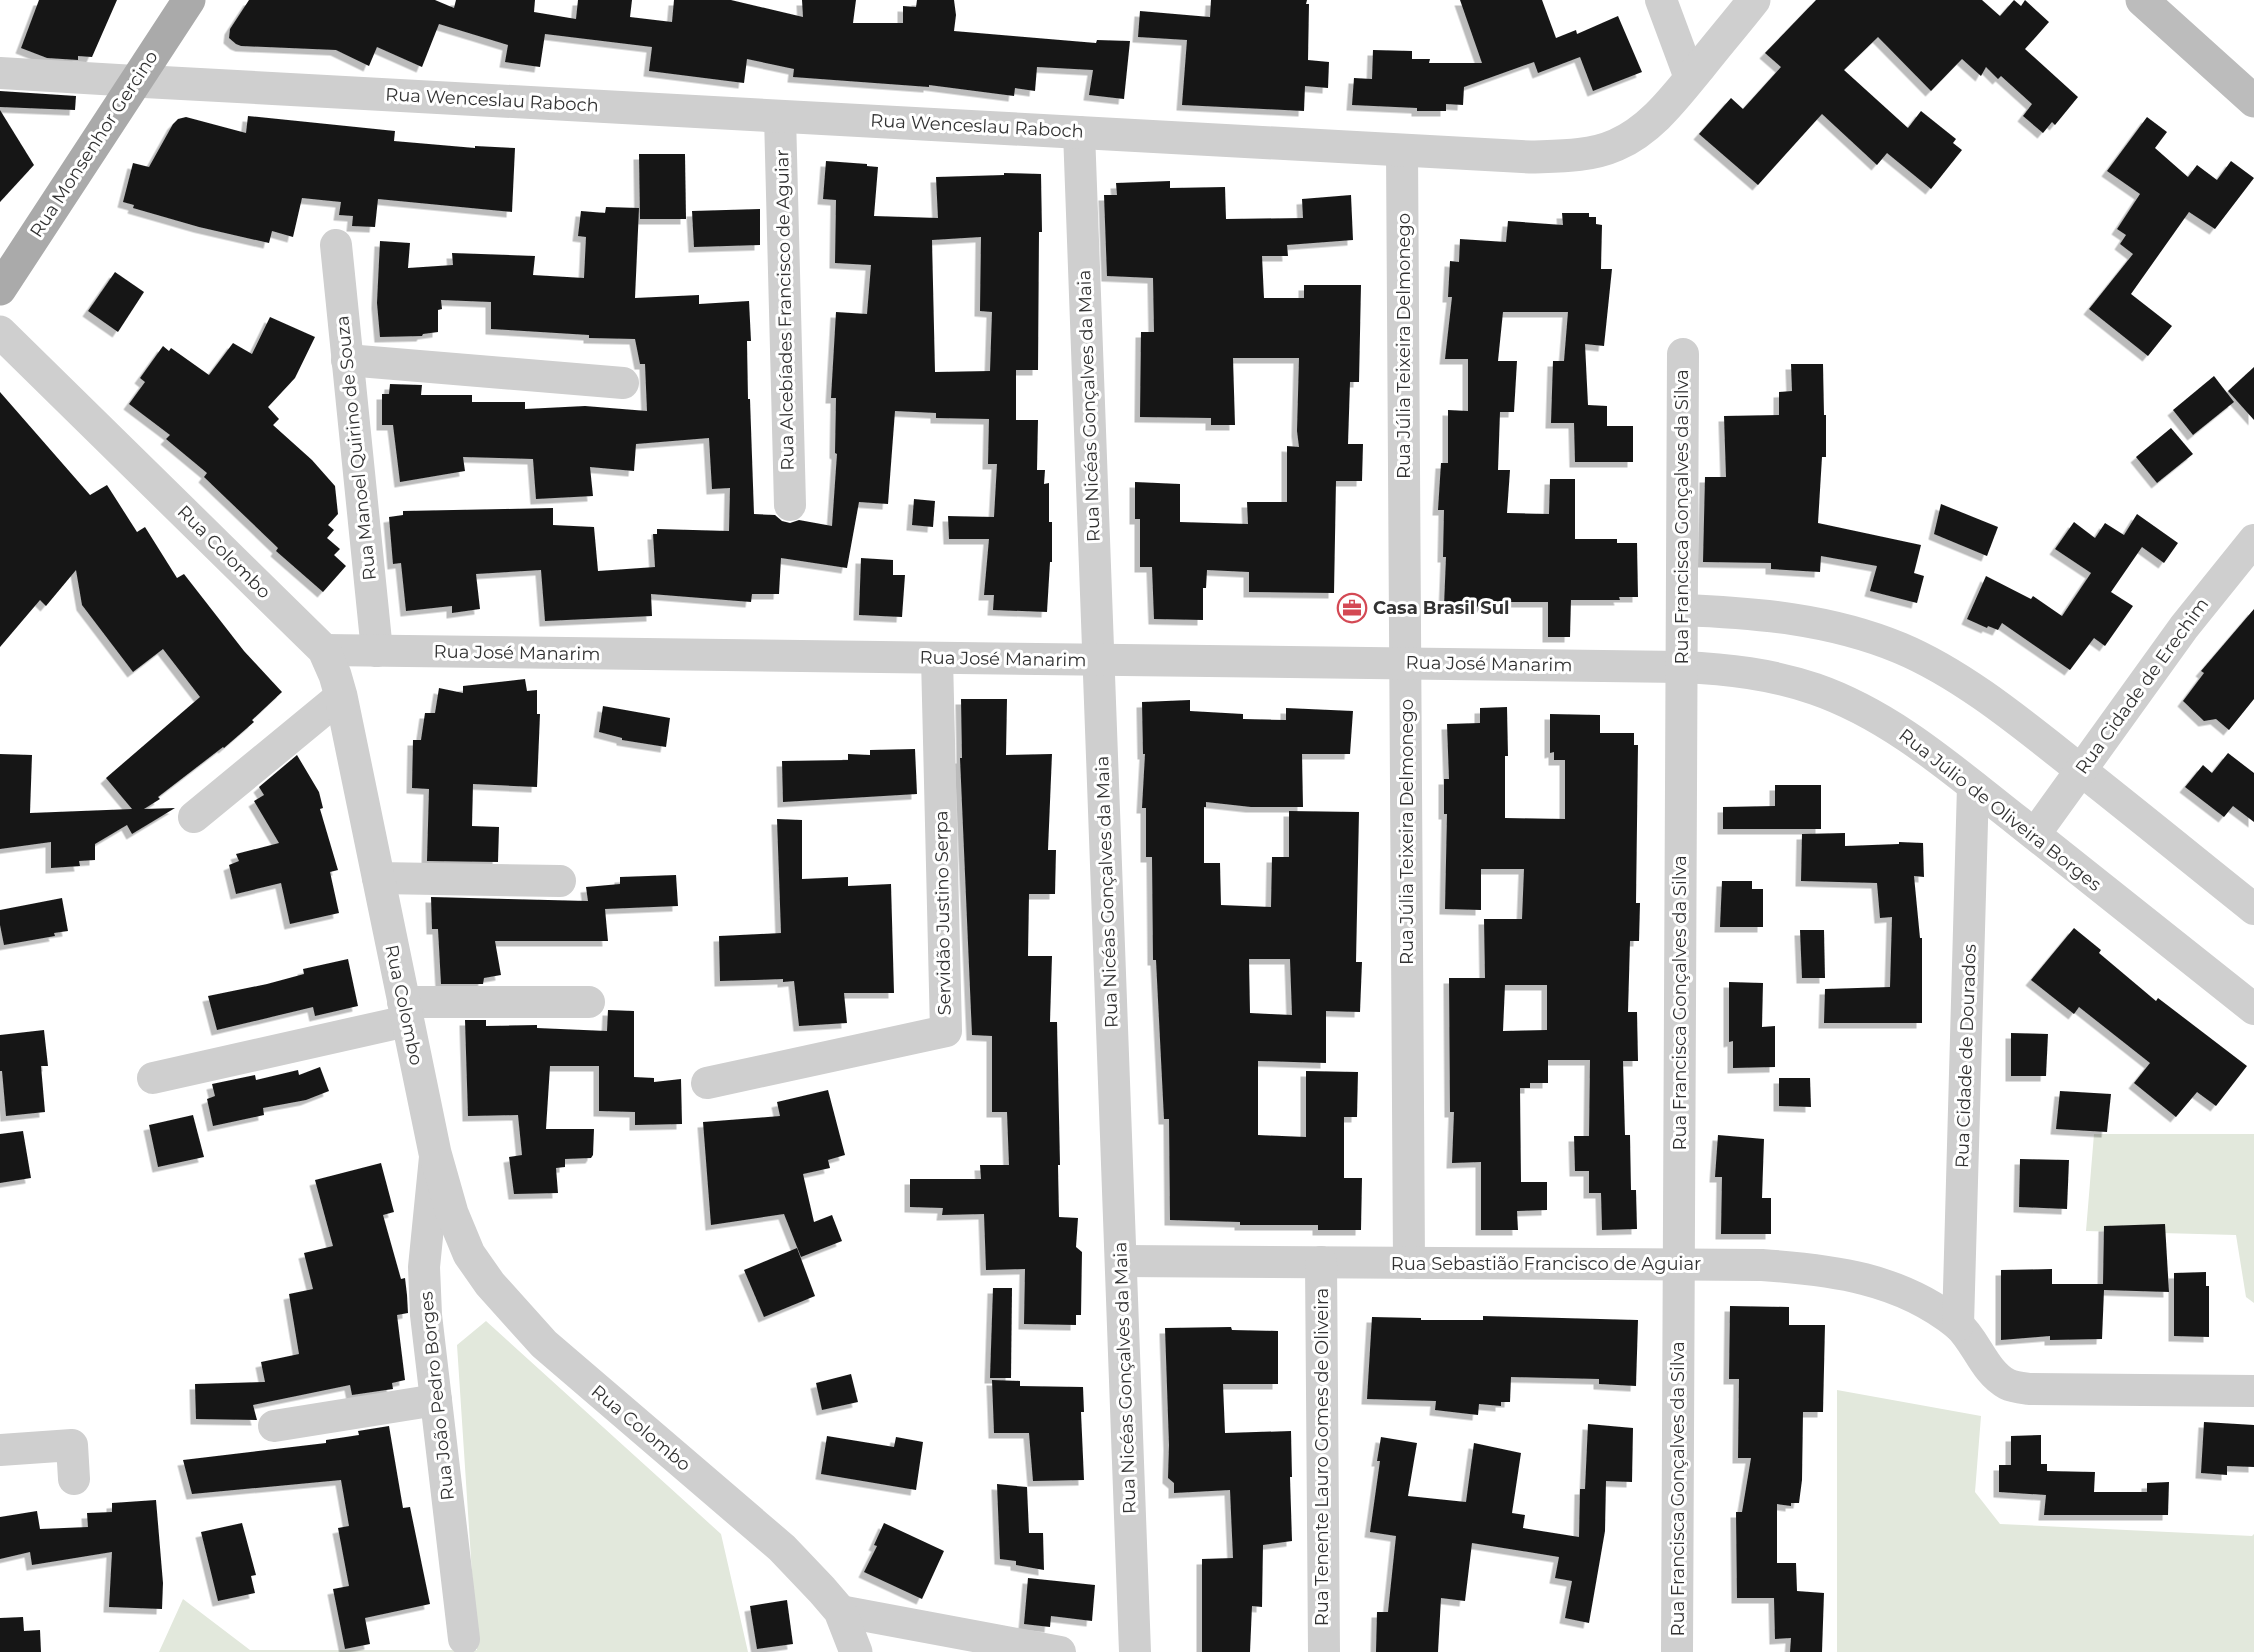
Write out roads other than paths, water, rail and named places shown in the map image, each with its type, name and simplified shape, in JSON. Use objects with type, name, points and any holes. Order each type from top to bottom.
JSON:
[{"type":"main road","name":"Rua Monsenhor Gercino","points":[[0,289],[189,0]]},
{"type":"main road","points":[[2142,0],[2254,101]]},
{"type":"street","points":[[1661,0],[1690,78]]},
{"type":"street","name":"Rua Wenceslau Raboch","points":[[135,81],[1530,157],[1563,156],[1593,153],[1616,145],[1640,132],[1663,110],[1754,0]]},
{"type":"street","points":[[0,73],[135,81]]},
{"type":"street","name":"Rua Alcebíades Francisco de Aguiar","points":[[780,116],[790,505]]},
{"type":"street","name":"Rua Nicéas Gonçalves da Maia","points":[[1079,132],[1135,1652]]},
{"type":"street","name":"Rua Júlia Teixeira Delmonego","points":[[1402,150],[1409,1263]]},
{"type":"street","name":"Rua Manoel Quirino de Souza","points":[[336,245],[377,651]]},
{"type":"street","name":"Rua Colombo","points":[[0,332],[324,650],[341,696],[435,1153],[452,1213],[469,1254],[516,1315],[593,1387],[782,1548],[840,1611],[856,1652]]},
{"type":"street","name":"Rua Francisca Gonçalves da Silva","points":[[1677,1652],[1683,354]]},
{"type":"street","points":[[347,360],[623,382]]},
{"type":"street","name":"Rua Cidade de Erechim","points":[[2035,834],[2184,627],[2254,540]]},
{"type":"street","points":[[1682,610],[1740,612],[1796,618],[1847,630],[1900,648],[1929,662],[1990,701],[2254,909]]},
{"type":"street","name":"Rua José Manarim","points":[[324,650],[1682,667]]},
{"type":"street","name":"Servidão Justino Serpa","points":[[707,1083],[946,1031],[937,658]]},
{"type":"street","name":"Rua Júlio de Oliveira Borges","points":[[1682,667],[1728,669],[1765,675],[1816,689],[1902,732],[2035,834],[2254,1009]]},
{"type":"street","points":[[194,817],[341,696]]},
{"type":"street","name":"Rua Cidade de Dourados","points":[[1958,1325],[1973,786]]},
{"type":"street","points":[[378,878],[560,881]]},
{"type":"street","points":[[153,1078],[405,1011],[589,1002]]},
{"type":"street","name":"Rua João Pedro Borges","points":[[435,1153],[424,1267],[426,1315],[464,1639]]},
{"type":"street","name":"Rua Sebastião Francisco de Aguiar","points":[[1121,1261],[1679,1264],[1762,1265],[1818,1269],[1873,1280],[1922,1301],[1958,1325],[1991,1369],[2006,1383],[2029,1389],[2254,1391]]},
{"type":"street","name":"Rua Tenente Lauro Gomes de Oliveira","points":[[1321,1262],[1324,1652]]},
{"type":"street","points":[[274,1426],[436,1400]]},
{"type":"street","points":[[0,1450],[72,1444],[74,1479]]},
{"type":"street","points":[[840,1611],[1060,1652]]},
{"type":"place","name":"Casa Brasil Sul","points":[[1352,608]]}]
